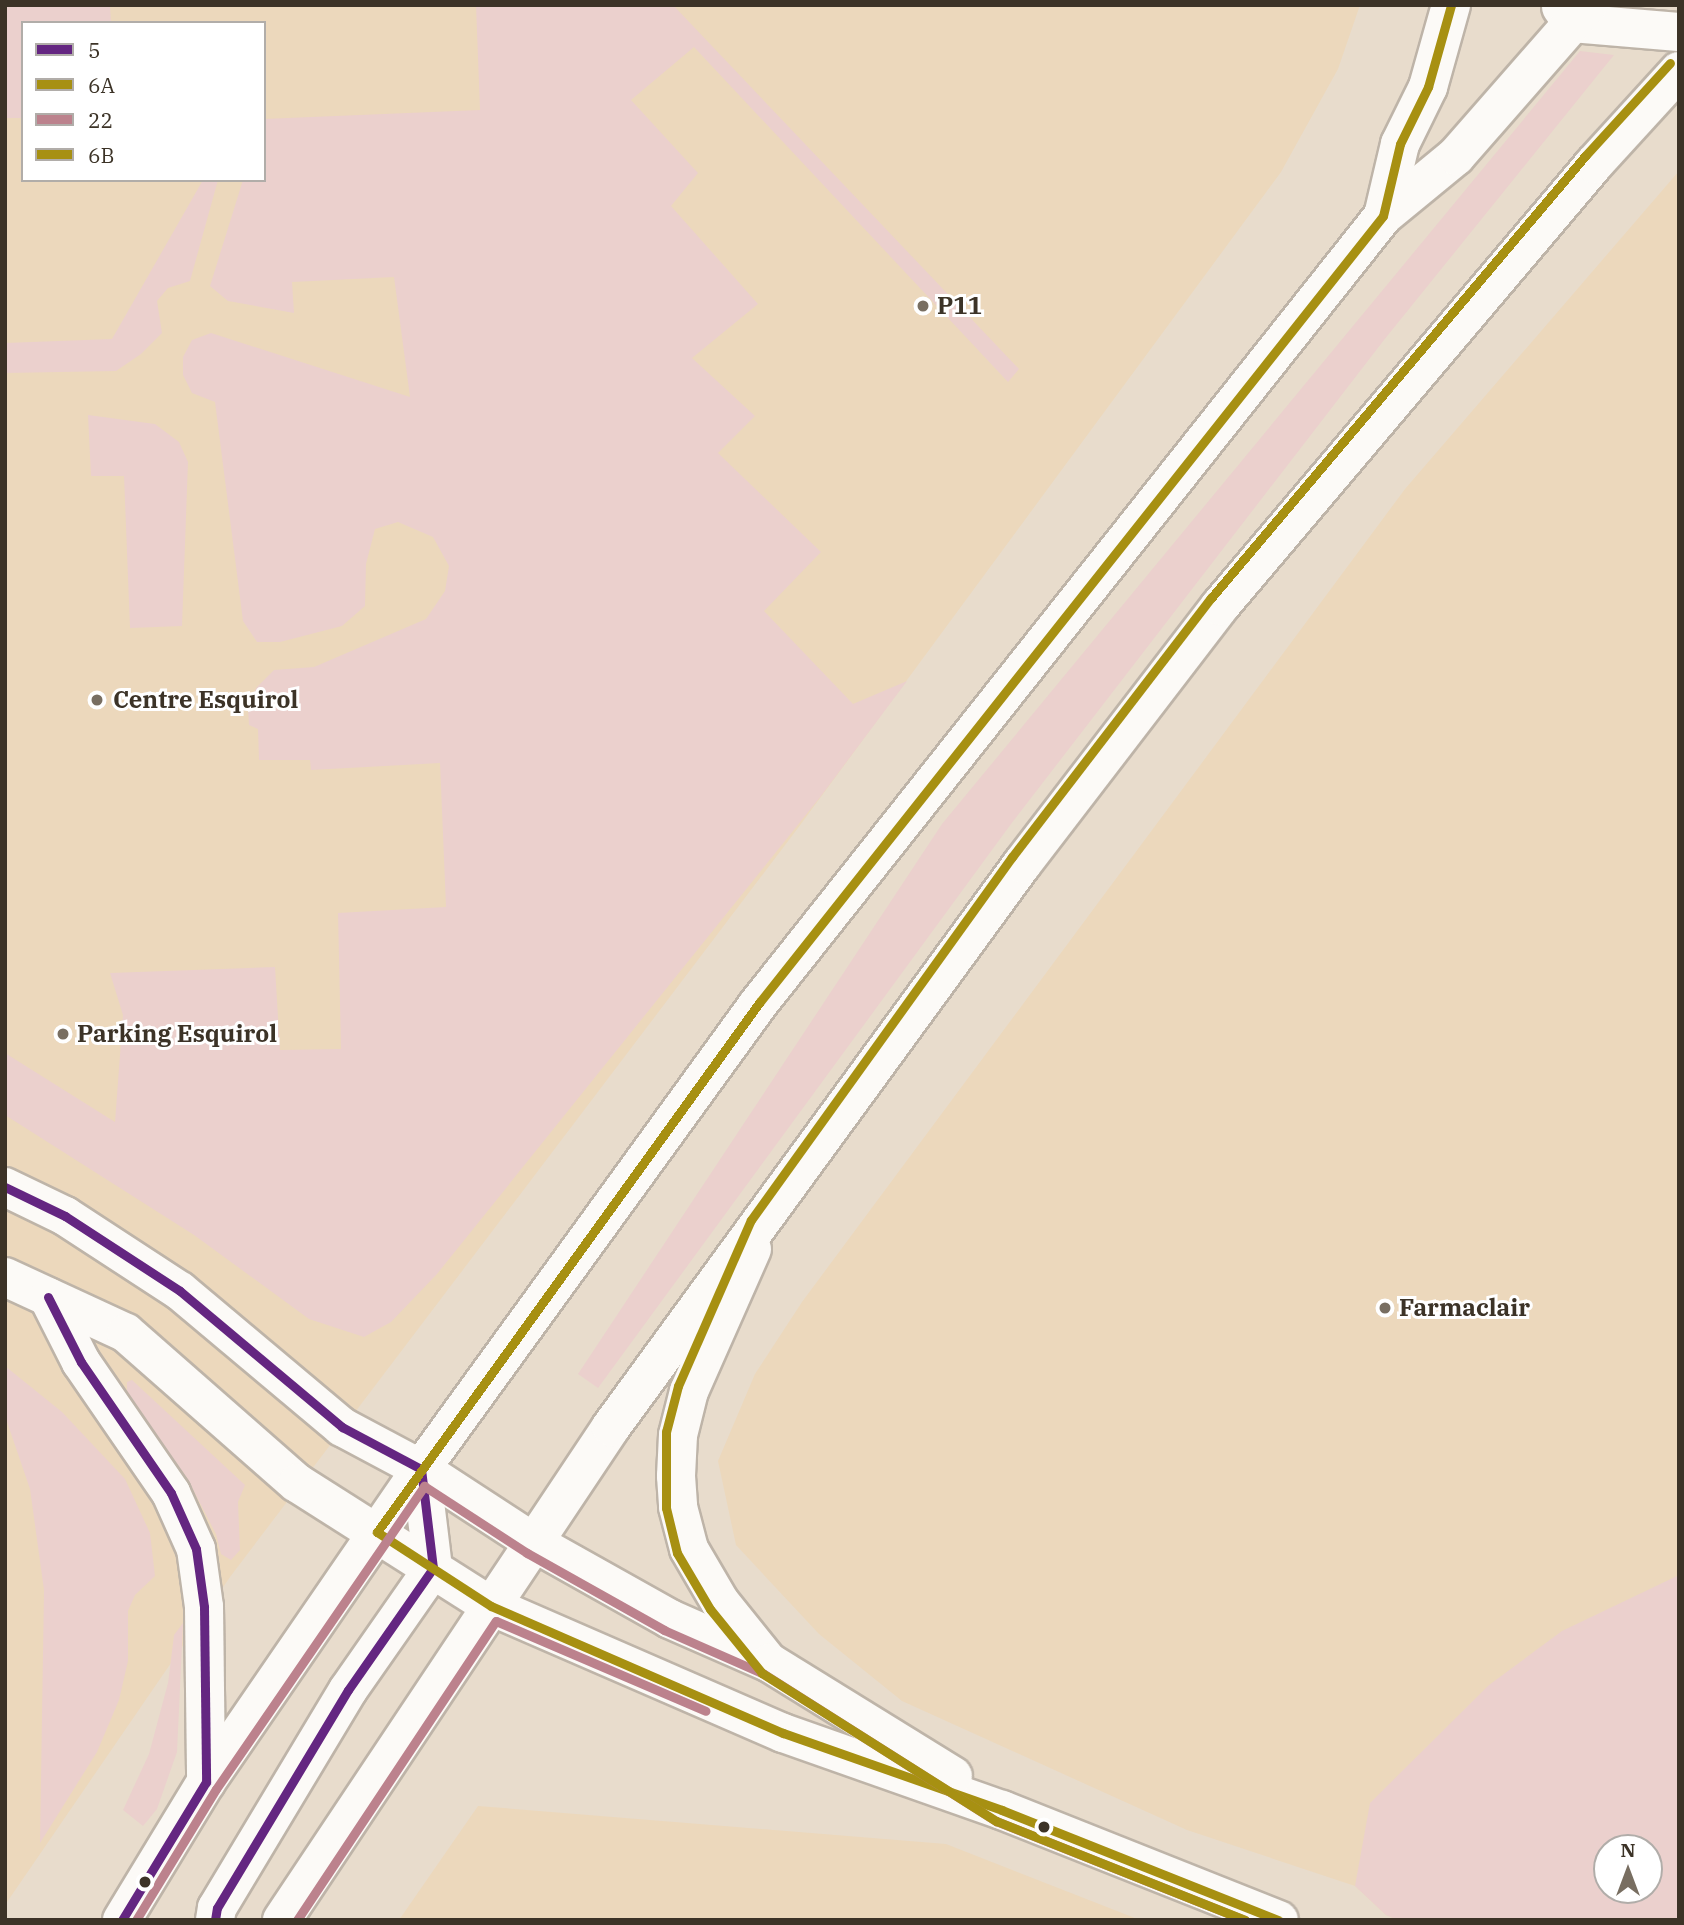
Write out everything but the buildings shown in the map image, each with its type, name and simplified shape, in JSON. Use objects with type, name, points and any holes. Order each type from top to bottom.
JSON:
[{"type":"main road","points":[[1383,216],[1400,144],[1428,87],[1451,5]]},
{"type":"main road","points":[[122,1920],[206,1782],[377,1532],[759,1003],[1383,216],[1456,156],[1573,11],[1679,32]]},
{"type":"main road","points":[[282,1920],[611,1427],[762,1226],[1023,864],[1220,606],[1594,164],[1679,71]]},
{"type":"main road","points":[[5,1187],[65,1216],[180,1291],[342,1426],[421,1469],[533,1542],[670,1619],[769,1663],[1002,1810]]},
{"type":"main road","points":[[762,1226],[689,1391],[678,1435],[676,1476],[678,1507],[689,1549],[720,1602],[769,1663]]},
{"type":"main road","points":[[5,1277],[126,1333],[298,1483],[491,1606],[783,1733],[1002,1810],[1279,1920]]},
{"type":"main road","points":[[48,1297],[81,1362],[171,1493],[197,1549],[204,1607],[206,1782]]},
{"type":"main road","points":[[215,1920],[217,1908],[348,1690],[433,1568],[421,1469]]},
{"type":"shaded area","points":[[5,5],[1360,5],[1338,69],[1281,172],[798,828],[230,1577],[5,1905]]},
{"type":"shaded area","points":[[5,5],[110,5],[111,21],[21,21],[21,118],[5,118]]},
{"type":"shaded area","points":[[476,5],[673,5],[1019,369],[1008,382],[694,47],[631,100],[698,173],[671,206],[758,304],[692,358],[755,416],[718,453],[821,552],[764,611],[853,704],[907,681],[821,796],[437,1274],[391,1322],[364,1337],[309,1319],[194,1235],[5,1115],[5,1053],[115,1122],[123,1015],[110,973],[275,967],[280,1050],[341,1049],[338,913],[446,907],[440,763],[311,770],[310,760],[259,760],[258,729],[249,725],[248,709],[256,688],[274,670],[314,667],[426,619],[445,591],[449,566],[433,537],[398,522],[375,529],[366,564],[365,606],[342,626],[280,642],[257,642],[243,621],[215,402],[192,393],[183,375],[183,357],[192,340],[211,333],[410,397],[394,277],[292,282],[294,313],[228,301],[210,286],[242,182],[266,182],[266,119],[480,110]]},
{"type":"shaded area","points":[[1580,51],[1614,55],[1384,340],[1011,824],[598,1388],[578,1374],[942,824]]},
{"type":"shaded area","points":[[1679,171],[1679,1920],[1398,1920],[1386,1915],[1355,1886],[1187,1830],[902,1701],[819,1634],[736,1545],[718,1461],[755,1374],[802,1302],[1405,489]]},
{"type":"shaded area","points":[[202,182],[217,182],[190,281],[168,288],[157,301],[162,333],[141,354],[116,371],[5,373],[5,343],[112,339]]},
{"type":"shaded area","points":[[88,415],[155,424],[179,442],[188,462],[182,626],[130,628],[124,476],[91,476]]},
{"type":"shaded area","points":[[5,1366],[62,1412],[125,1479],[150,1533],[155,1576],[135,1595],[128,1611],[128,1661],[119,1700],[97,1752],[40,1843],[44,1590],[30,1489],[5,1416]]},
{"type":"shaded area","points":[[132,1380],[245,1485],[238,1502],[240,1550],[231,1560],[221,1554],[216,1534],[187,1478],[127,1394],[127,1382]]},
{"type":"shaded area","points":[[1679,1575],[1679,1920],[1398,1920],[1386,1915],[1355,1886],[1370,1803],[1489,1685],[1562,1631]]},
{"type":"shaded area","points":[[183,1623],[177,1752],[157,1809],[143,1826],[123,1810],[149,1754],[168,1683],[174,1635]]},
{"type":"shaded area","points":[[478,1806],[946,1844],[1140,1920],[399,1920]]},
{"type":"transit line","name":"6A","points":[[1278,1920],[1002,1810],[783,1733],[491,1606],[377,1532],[759,1003],[1383,216],[1400,144],[1428,87],[1451,5]]},
{"type":"transit line","name":"6B","points":[[1245,1920],[996,1821],[762,1673],[710,1609],[677,1553],[666,1508],[666,1432],[678,1386],[751,1220],[1012,857],[1211,598],[1585,156],[1670,63]]},
{"type":"transit line","name":"5","points":[[5,1187],[65,1216],[180,1291],[342,1427],[421,1469]]},
{"type":"transit line","name":"5","points":[[48,1297],[81,1362],[171,1493],[196,1549],[204,1607],[206,1782]]},
{"type":"transit line","name":"5","points":[[215,1920],[217,1908],[348,1690],[433,1568],[421,1469]]},
{"type":"transit line","name":"22","points":[[136,1920],[216,1789],[424,1486],[527,1553],[664,1630],[764,1674],[996,1821],[1245,1920]]},
{"type":"transit line","name":"22","points":[[297,1920],[496,1621],[706,1711]]},
{"type":"transit line","name":"5","points":[[122,1920],[206,1782]]},
{"type":"place","name":"P11","points":[[923,306]]},
{"type":"place","name":"Centre Esquirol","points":[[97,700]]},
{"type":"place","name":"Parking Esquirol","points":[[63,1034]]},
{"type":"place","name":"Farmaclair","points":[[1385,1308]]}]
